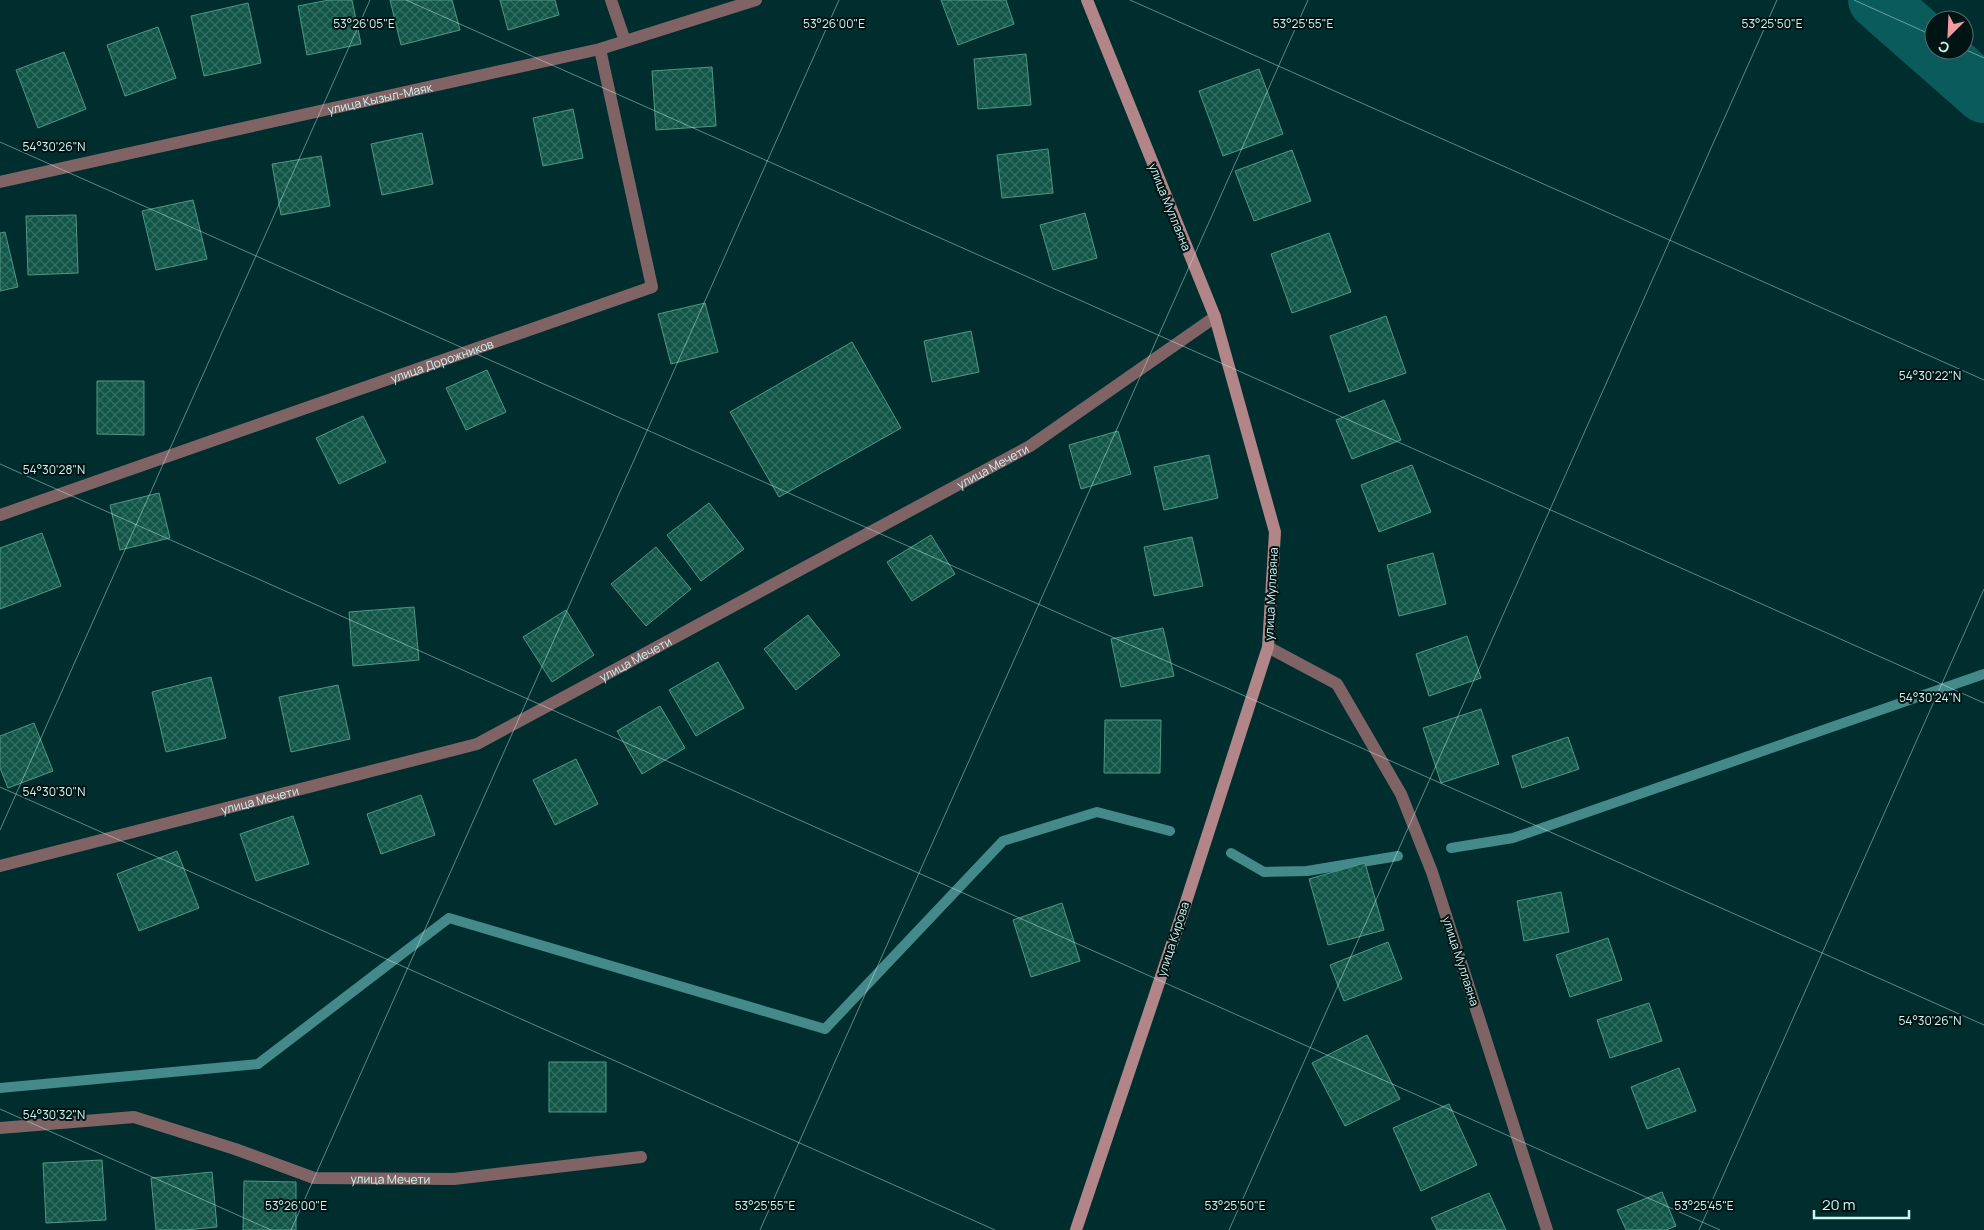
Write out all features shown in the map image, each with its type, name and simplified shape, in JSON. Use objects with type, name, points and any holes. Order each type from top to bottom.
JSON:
[{"type":"main road","name":"улица Муллаяна","points":[[1087,0],[1215,318],[1275,532],[1268,647]]},
{"type":"main road","name":"улица Кирова","points":[[1076,1230],[1185,906],[1268,647]]},
{"type":"street","points":[[611,0],[625,41]]},
{"type":"street","name":"улица Кызыл-Маяк","points":[[0,182],[600,49],[756,0]]},
{"type":"street","name":"улица Дорожников","points":[[0,515],[652,287],[600,49]]},
{"type":"street","name":"улица Мечети","points":[[0,866],[477,744],[1030,446],[1215,318]]},
{"type":"street","name":"улица Муллаяна","points":[[1268,647],[1336,684],[1401,794],[1432,872],[1547,1230]]},
{"type":"street","name":"улица Мечети","points":[[0,1128],[134,1117],[235,1149],[314,1178],[454,1179],[641,1157]]},
{"type":"building","points":[[329,0],[352,0],[361,44],[307,55],[298,6]]},
{"type":"building","points":[[390,0],[452,0],[460,30],[401,45]]},
{"type":"building","points":[[500,0],[555,0],[559,15],[508,30]]},
{"type":"building","points":[[941,0],[1006,0],[1014,24],[958,45]]},
{"type":"building","points":[[248,3],[261,63],[204,76],[191,16]]},
{"type":"building","points":[[158,27],[176,78],[125,96],[107,45]]},
{"type":"building","points":[[64,52],[86,109],[38,128],[16,70]]},
{"type":"building","points":[[1026,54],[1031,105],[978,109],[974,59]]},
{"type":"building","points":[[712,67],[716,126],[656,130],[652,71]]},
{"type":"building","points":[[1259,69],[1283,134],[1223,156],[1199,91]]},
{"type":"building","points":[[573,109],[583,158],[543,166],[533,118]]},
{"type":"building","points":[[422,133],[433,184],[382,195],[371,144]]},
{"type":"building","points":[[1048,149],[1053,193],[1002,198],[997,155]]},
{"type":"building","points":[[1292,150],[1311,201],[1254,221],[1235,171]]},
{"type":"building","points":[[321,156],[330,206],[281,215],[272,164]]},
{"type":"building","points":[[193,200],[207,259],[156,270],[142,211]]},
{"type":"building","points":[[1085,213],[1097,258],[1053,270],[1040,225]]},
{"type":"building","points":[[76,215],[78,273],[28,275],[26,216]]},
{"type":"building","points":[[5,232],[18,287],[0,291],[0,233]]},
{"type":"building","points":[[1329,233],[1351,292],[1292,313],[1271,254]]},
{"type":"building","points":[[705,303],[718,352],[671,364],[658,314]]},
{"type":"building","points":[[1386,316],[1406,373],[1349,392],[1330,336]]},
{"type":"building","points":[[971,331],[979,372],[932,382],[924,341]]},
{"type":"building","points":[[852,342],[901,428],[779,497],[730,412]]},
{"type":"building","points":[[487,370],[506,412],[466,430],[446,388]]},
{"type":"building","points":[[97,381],[144,381],[144,435],[97,434]]},
{"type":"building","points":[[1384,400],[1401,440],[1352,459],[1336,420]]},
{"type":"building","points":[[363,416],[386,462],[339,484],[316,438]]},
{"type":"building","points":[[1118,431],[1131,474],[1081,489],[1069,445]]},
{"type":"building","points":[[1209,455],[1218,498],[1164,510],[1154,467]]},
{"type":"building","points":[[1412,465],[1431,512],[1379,532],[1361,485]]},
{"type":"building","points":[[159,493],[170,538],[120,550],[110,505]]},
{"type":"building","points":[[709,503],[744,549],[701,581],[667,535]]},
{"type":"building","points":[[42,533],[61,586],[0,609],[0,548]]},
{"type":"building","points":[[931,535],[955,574],[912,601],[887,562]]},
{"type":"building","points":[[1192,537],[1203,586],[1154,596],[1144,547]]},
{"type":"building","points":[[656,547],[691,589],[646,626],[611,584]]},
{"type":"building","points":[[1433,553],[1446,604],[1399,616],[1387,565]]},
{"type":"building","points":[[414,607],[419,660],[353,666],[349,612]]},
{"type":"building","points":[[566,610],[594,655],[552,682],[523,637]]},
{"type":"building","points":[[808,615],[840,655],[796,690],[764,649]]},
{"type":"building","points":[[1163,628],[1174,676],[1121,687],[1111,639]]},
{"type":"building","points":[[1467,636],[1481,678],[1429,696],[1416,654]]},
{"type":"building","points":[[718,662],[744,708],[696,736],[669,690]]},
{"type":"building","points":[[211,677],[226,738],[166,752],[152,692]]},
{"type":"building","points":[[338,685],[350,739],[291,752],[279,697]]},
{"type":"building","points":[[660,706],[685,748],[642,774],[617,731]]},
{"type":"building","points":[[1481,709],[1499,764],[1441,783],[1423,728]]},
{"type":"building","points":[[1105,720],[1161,720],[1160,773],[1104,773]]},
{"type":"building","points":[[34,723],[53,771],[8,788],[0,768],[0,736]]},
{"type":"building","points":[[1568,737],[1579,769],[1522,788],[1512,756]]},
{"type":"building","points":[[576,759],[598,804],[555,825],[533,780]]},
{"type":"building","points":[[421,795],[435,835],[381,854],[367,814]]},
{"type":"building","points":[[293,816],[309,864],[256,881],[240,834]]},
{"type":"building","points":[[177,851],[199,908],[139,931],[117,874]]},
{"type":"building","points":[[1365,863],[1384,930],[1328,945],[1309,879]]},
{"type":"building","points":[[1561,892],[1569,932],[1524,941],[1517,901]]},
{"type":"building","points":[[1062,903],[1080,961],[1031,977],[1013,920]]},
{"type":"building","points":[[1608,938],[1622,980],[1570,997],[1556,955]]},
{"type":"building","points":[[1388,942],[1402,979],[1344,1001],[1330,965]]},
{"type":"building","points":[[1649,1003],[1662,1041],[1610,1058],[1597,1020]]},
{"type":"building","points":[[1367,1035],[1400,1099],[1345,1126],[1312,1063]]},
{"type":"building","points":[[549,1062],[606,1062],[606,1112],[549,1112]]},
{"type":"building","points":[[1679,1068],[1696,1111],[1647,1129],[1631,1087]]},
{"type":"building","points":[[1449,1104],[1477,1165],[1421,1191],[1393,1128]]},
{"type":"building","points":[[102,1160],[106,1220],[46,1223],[43,1163]]},
{"type":"building","points":[[212,1172],[217,1227],[156,1230],[151,1178]]},
{"type":"building","points":[[244,1181],[296,1182],[296,1230],[243,1230]]},
{"type":"building","points":[[1662,1192],[1676,1226],[1666,1230],[1626,1230],[1617,1210]]},
{"type":"building","points":[[1489,1193],[1506,1230],[1437,1230],[1431,1218]]},
{"type":"waterway","points":[[1877,0],[1984,94]]},
{"type":"waterway","points":[[1451,848],[1513,838],[1984,674]]},
{"type":"waterway","points":[[0,1088],[258,1064],[449,918],[825,1029],[1003,841],[1097,812],[1170,831]]},
{"type":"waterway","points":[[1231,853],[1264,872],[1307,871],[1398,856]]}]
